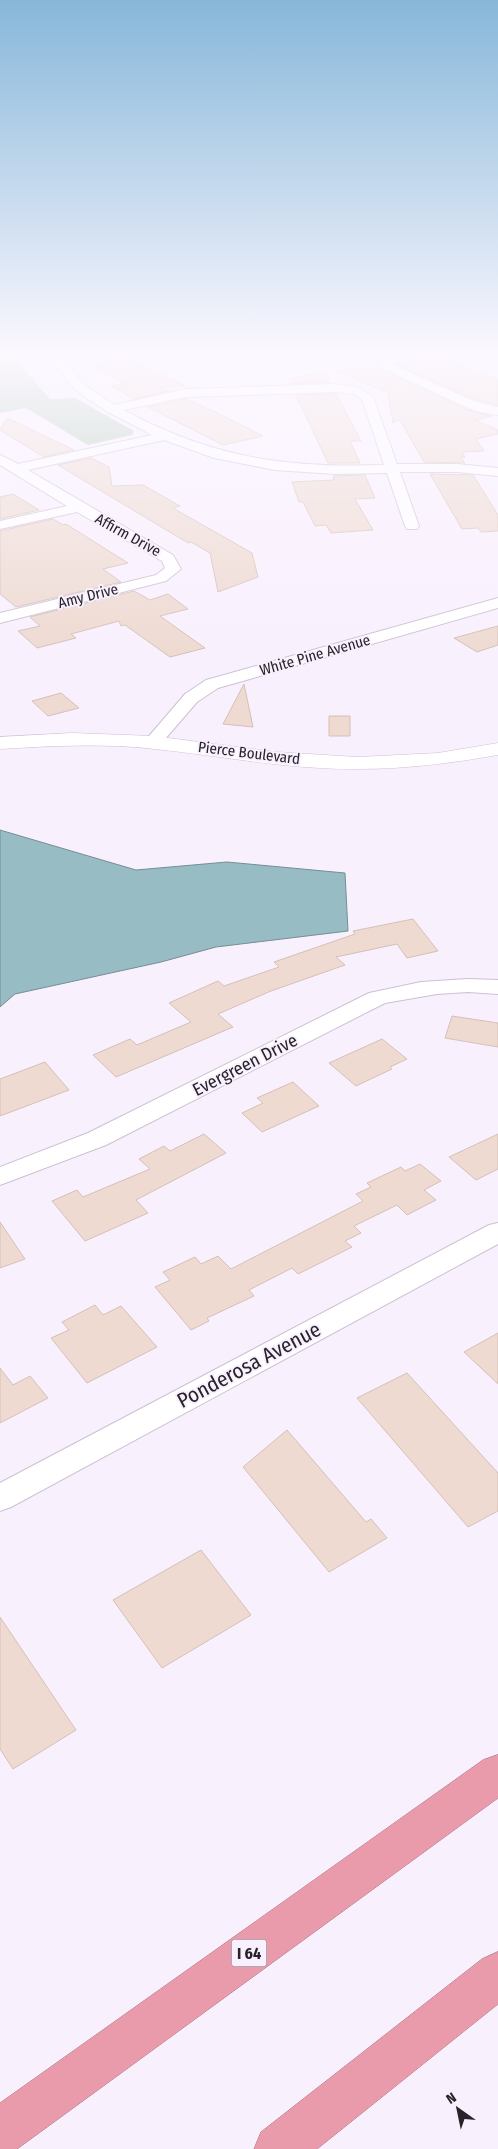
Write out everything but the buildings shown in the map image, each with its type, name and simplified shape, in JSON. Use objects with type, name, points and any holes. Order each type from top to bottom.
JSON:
[{"type":"highway","name":"I 64","points":[[0,2132],[498,1774]]},
{"type":"highway","points":[[278,2149],[498,1975]]},
{"type":"street","points":[[16,469],[78,455]]},
{"type":"street","points":[[216,455],[251,462],[333,470],[462,468],[498,472]]},
{"type":"street","points":[[388,455],[412,526]]},
{"type":"street","name":"Affirm Drive","points":[[0,458],[79,507],[168,558],[173,569]]},
{"type":"street","points":[[0,525],[79,507]]},
{"type":"street","name":"Amy Drive","points":[[0,618],[161,578],[173,569]]},
{"type":"street","name":"White Pine Avenue","points":[[153,742],[191,698],[212,684],[498,603]]},
{"type":"street","name":"Pierce Boulevard","points":[[0,743],[72,739],[153,742],[276,758],[358,763],[438,759],[498,748]]},
{"type":"street","name":"Evergreen Drive","points":[[0,1176],[97,1140],[377,998],[406,990],[483,986],[498,988]]},
{"type":"street","name":"Ponderosa Avenue","points":[[0,1498],[498,1232]]},
{"type":"water","points":[[0,830],[136,870],[227,862],[345,873],[348,931],[216,947],[161,962],[15,994],[0,1007]]}]
